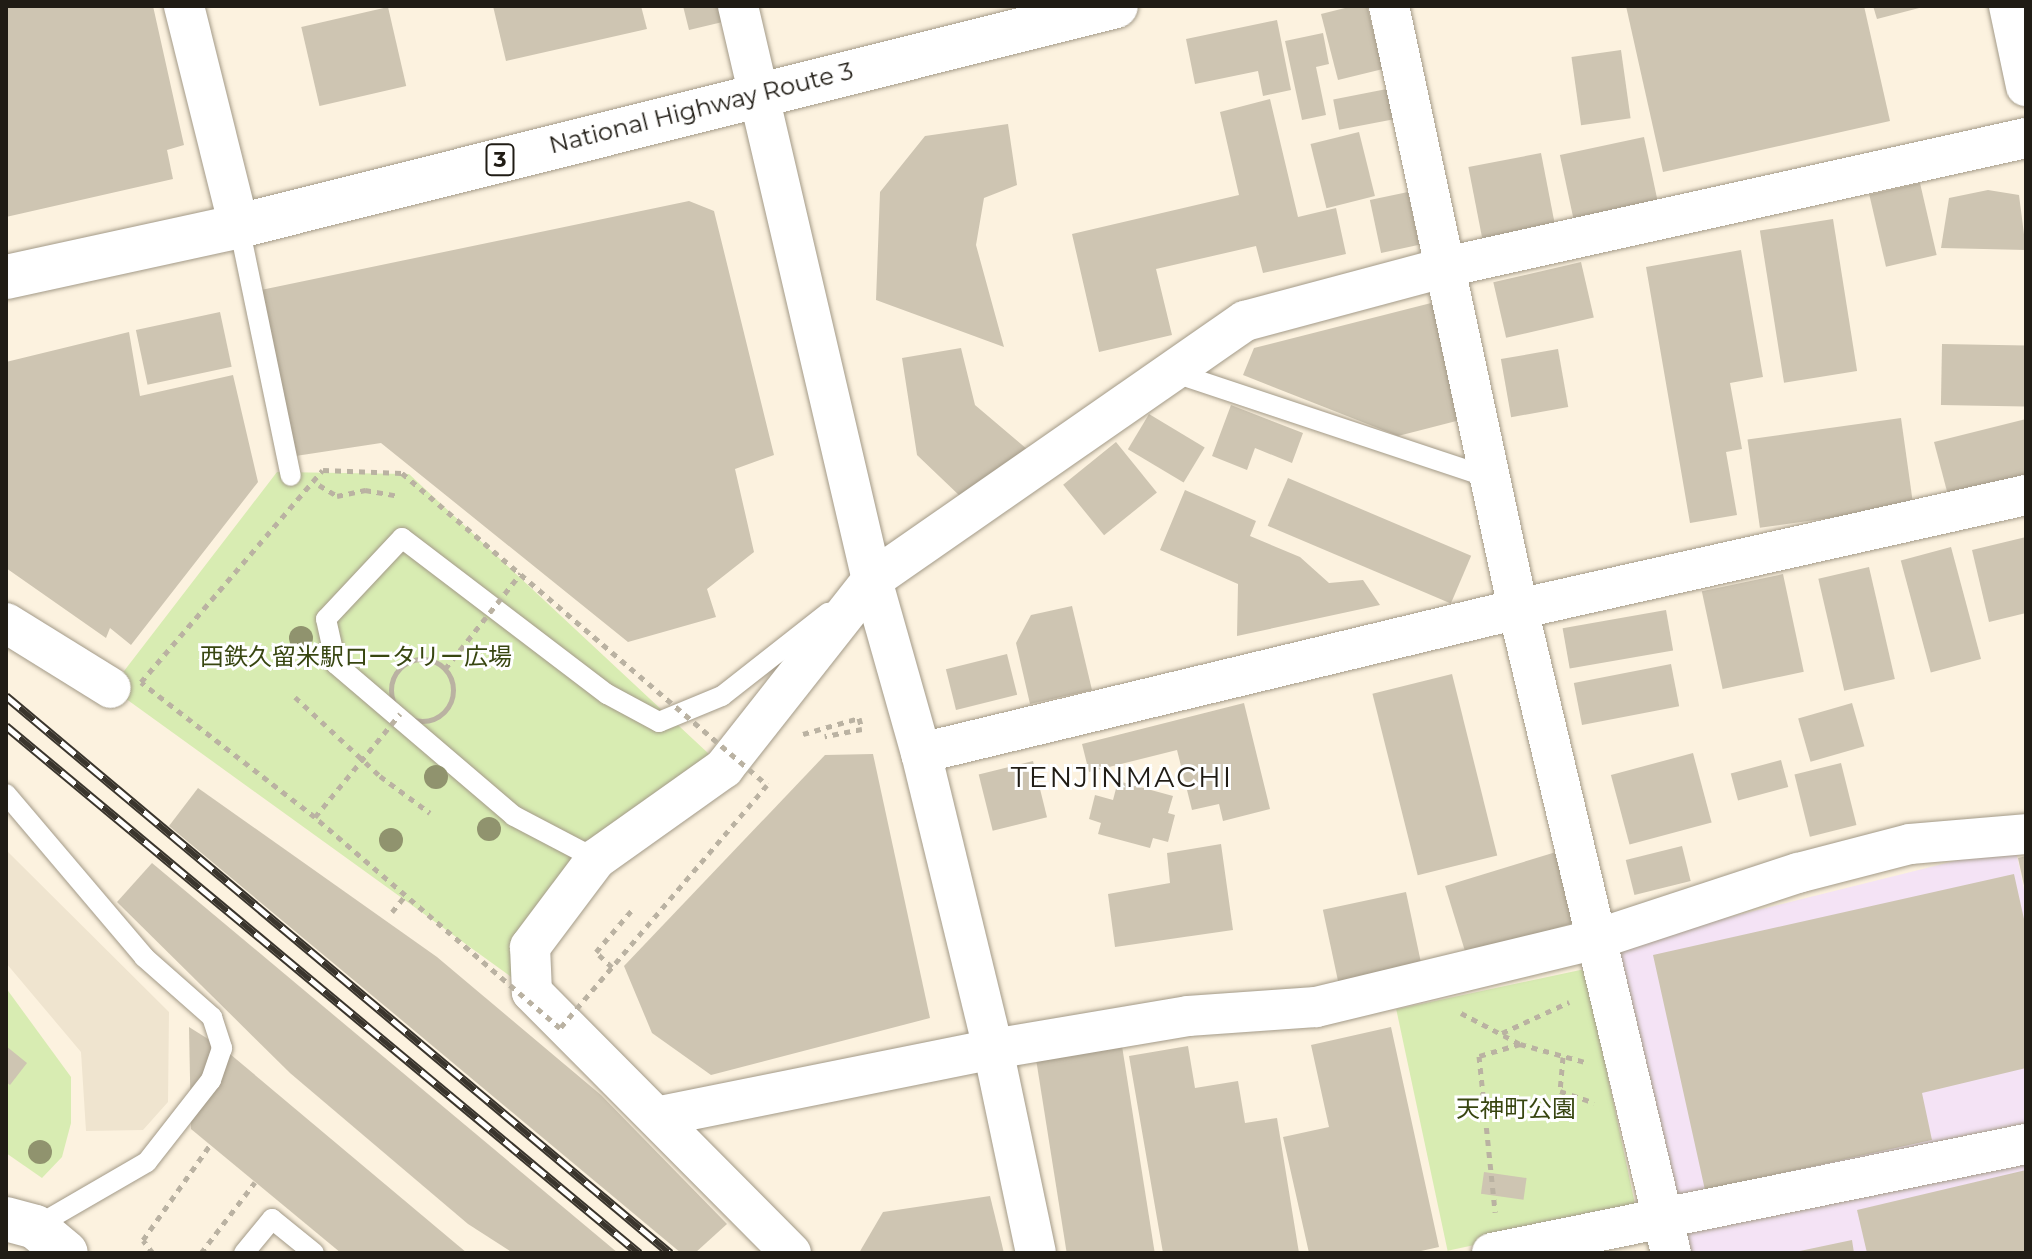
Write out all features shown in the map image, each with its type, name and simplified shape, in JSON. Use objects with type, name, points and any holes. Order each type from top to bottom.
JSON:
[{"type":"highway","name":"National Highway Route 3","points":[[6,277],[239,226],[1116,6]]},
{"type":"street","points":[[184,6],[239,226]]},
{"type":"street","points":[[738,6],[872,580],[921,753],[993,1049],[1036,1253]]},
{"type":"street","points":[[1389,6],[1518,609],[1667,1235]]},
{"type":"street","points":[[2009,6],[2026,86]]},
{"type":"street","points":[[791,1253],[694,1157],[661,1116],[532,992],[530,947],[596,859],[724,768],[872,580],[1245,321],[1446,267],[2026,138]]},
{"type":"street","points":[[921,753],[1518,609],[2026,495]]},
{"type":"street","points":[[6,623],[111,688]]},
{"type":"street","points":[[661,1116],[993,1049],[1188,1016],[1316,1007],[1597,939],[1798,873],[1910,844],[2026,834]]},
{"type":"street","points":[[1494,1252],[1667,1235],[2026,1144]]},
{"type":"lane","points":[[239,226],[291,476]]},
{"type":"lane","points":[[1172,372],[1491,478]]},
{"type":"lane","points":[[596,859],[514,816],[336,664],[326,619],[402,538],[607,694],[659,722],[722,696],[872,580]]},
{"type":"lane","points":[[6,794],[144,957],[212,1017],[222,1048],[211,1080],[147,1162],[36,1233]]},
{"type":"lane","points":[[244,1253],[272,1219],[314,1253]]},
{"type":"path","points":[[767,785],[402,473],[323,470],[141,682],[315,817],[560,1028],[767,785],[776,772]]},
{"type":"path","points":[[313,483],[337,496],[365,490],[398,496]]},
{"type":"path","points":[[445,669],[521,573]]},
{"type":"path","points":[[417,659],[445,669],[452,700],[440,716],[420,722],[400,714],[390,696],[399,668],[417,659]]},
{"type":"path","points":[[295,697],[362,761],[430,813]]},
{"type":"path","points":[[315,817],[400,714]]},
{"type":"path","points":[[794,746],[803,733],[859,718],[862,729],[825,736]]},
{"type":"path","points":[[392,912],[406,895]]},
{"type":"path","points":[[612,967],[596,952],[632,910]]},
{"type":"path","points":[[1501,1034],[1608,984]]},
{"type":"path","points":[[1411,986],[1520,1044],[1629,1071]]},
{"type":"path","points":[[1494,1252],[1479,1056],[1520,1044]]},
{"type":"path","points":[[153,1253],[143,1240],[210,1145]]},
{"type":"path","points":[[201,1253],[255,1182]]},
{"type":"shaded area","points":[[2015,846],[2026,899],[2026,1136],[1672,1208],[1609,947]]},
{"type":"shaded area","points":[[6,850],[169,1012],[168,1102],[143,1130],[86,1131],[81,1052],[6,963]]},
{"type":"shaded area","points":[[2026,1156],[2026,1253],[1684,1253],[1679,1229]]},
{"type":"green space","name":"西鉄久留米駅ロータリー広場","points":[[277,472],[409,474],[724,768],[596,859],[532,992],[111,688]]},
{"type":"green space","name":"天神町公園","points":[[1585,969],[1636,1211],[1448,1251],[1396,1009]]},
{"type":"green space","points":[[6,988],[71,1077],[71,1123],[62,1157],[42,1178],[6,1153]]},
{"type":"building","points":[[6,6],[153,6],[184,145],[167,150],[173,179],[6,217]]},
{"type":"building","points":[[493,6],[641,6],[647,29],[506,61]]},
{"type":"building","points":[[683,6],[727,6],[731,20],[689,30]]},
{"type":"building","points":[[1367,6],[1383,69],[1338,80],[1321,14]]},
{"type":"building","points":[[1626,6],[1864,6],[1890,121],[1663,172]]},
{"type":"building","points":[[1873,6],[1922,6],[1923,7],[1877,19]]},
{"type":"building","points":[[388,7],[406,86],[320,106],[301,27]]},
{"type":"building","points":[[1277,20],[1291,90],[1263,96],[1258,71],[1195,84],[1186,39]]},
{"type":"building","points":[[1323,33],[1329,64],[1316,67],[1326,115],[1302,120],[1285,41]]},
{"type":"building","points":[[1621,50],[1631,118],[1581,125],[1571,57]]},
{"type":"building","points":[[1397,87],[1403,117],[1339,130],[1333,99]]},
{"type":"building","points":[[1270,99],[1298,217],[1336,208],[1346,254],[1263,273],[1256,246],[1156,269],[1172,335],[1099,352],[1072,234],[1239,195],[1220,112]]},
{"type":"building","points":[[1008,124],[1017,185],[984,198],[976,245],[1004,347],[876,300],[880,192],[925,136]]},
{"type":"building","points":[[1359,132],[1375,196],[1326,208],[1310,144]]},
{"type":"building","points":[[1644,137],[1658,202],[1574,219],[1560,155]]},
{"type":"building","points":[[1541,153],[1555,226],[1482,240],[1468,167]]},
{"type":"building","points":[[1920,183],[1937,255],[1886,267],[1869,195]]},
{"type":"building","points":[[1988,190],[2019,195],[2026,250],[1941,248],[1949,198]]},
{"type":"building","points":[[1408,192],[1419,245],[1381,253],[1370,200]]},
{"type":"building","points":[[689,201],[714,211],[774,455],[735,469],[754,552],[707,589],[716,617],[628,642],[381,443],[289,457],[261,290]]},
{"type":"building","points":[[1833,219],[1857,371],[1784,383],[1760,231]]},
{"type":"building","points":[[1741,250],[1763,377],[1730,383],[1742,449],[1726,452],[1737,515],[1690,523],[1646,267]]},
{"type":"building","points":[[1581,262],[1594,318],[1506,338],[1493,282]]},
{"type":"building","points":[[1439,301],[1468,418],[1398,436],[1243,375],[1254,348]]},
{"type":"building","points":[[220,312],[232,367],[148,385],[136,330]]},
{"type":"building","points":[[129,332],[140,396],[233,375],[258,482],[131,645],[110,628],[106,638],[6,568],[6,362]]},
{"type":"building","points":[[1942,344],[2026,345],[2025,406],[1941,405]]},
{"type":"building","points":[[961,348],[975,405],[1028,450],[962,498],[917,455],[902,358]]},
{"type":"building","points":[[1558,349],[1568,407],[1511,417],[1501,359]]},
{"type":"building","points":[[1231,405],[1303,433],[1292,463],[1255,448],[1247,470],[1212,456]]},
{"type":"building","points":[[1149,414],[1205,447],[1184,483],[1128,449]]},
{"type":"building","points":[[1901,418],[1913,506],[1760,528],[1748,440]]},
{"type":"building","points":[[2026,419],[2026,480],[1949,499],[1934,442]]},
{"type":"building","points":[[1116,442],[1157,493],[1104,535],[1063,485]]},
{"type":"building","points":[[1288,478],[1471,556],[1451,604],[1268,526]]},
{"type":"building","points":[[1185,490],[1256,521],[1250,536],[1300,557],[1329,583],[1363,580],[1380,605],[1237,636],[1238,584],[1160,550]]},
{"type":"building","points":[[2026,537],[2026,613],[1989,622],[1972,550]]},
{"type":"building","points":[[1951,547],[1981,659],[1931,673],[1901,560]]},
{"type":"building","points":[[1869,567],[1895,679],[1844,691],[1818,579]]},
{"type":"building","points":[[1783,574],[1804,672],[1723,689],[1702,591]]},
{"type":"building","points":[[1072,606],[1092,690],[1030,704],[1016,643],[1031,615]]},
{"type":"building","points":[[1666,610],[1673,650],[1570,669],[1563,628]]},
{"type":"building","points":[[1007,654],[1017,695],[956,710],[946,669]]},
{"type":"building","points":[[1671,664],[1679,706],[1582,725],[1574,683]]},
{"type":"building","points":[[1452,674],[1497,855],[1418,875],[1372,694]]},
{"type":"building","points":[[1244,703],[1270,809],[1223,821],[1219,804],[1192,810],[1177,750],[1089,772],[1082,744]]},
{"type":"building","points":[[1852,703],[1864,746],[1811,762],[1798,718]]},
{"type":"building","points":[[1693,753],[1712,823],[1630,845],[1611,775]]},
{"type":"building","points":[[873,754],[930,1018],[711,1075],[652,1033],[624,966],[825,755]]},
{"type":"building","points":[[1781,760],[1788,787],[1738,801],[1731,773]]},
{"type":"building","points":[[1033,761],[1047,817],[993,831],[979,775]]},
{"type":"building","points":[[1841,763],[1856,825],[1810,837],[1794,775]]},
{"type":"building","points":[[1118,781],[1173,796],[1168,813],[1175,815],[1168,842],[1153,838],[1150,848],[1098,834],[1101,823],[1089,819],[1095,795],[1113,800]]},
{"type":"building","points":[[198,788],[437,957],[601,1095],[727,1224],[695,1253],[681,1253],[169,826]]},
{"type":"building","points":[[1221,844],[1233,930],[1115,947],[1108,894],[1170,883],[1167,853]]},
{"type":"building","points":[[1682,846],[1691,881],[1634,895],[1626,860]]},
{"type":"building","points":[[1556,852],[1577,922],[1466,956],[1445,886]]},
{"type":"building","points":[[2026,856],[2026,889],[2025,890],[2018,858]]},
{"type":"building","points":[[152,863],[618,1253],[513,1253],[468,1224],[290,1073],[117,902]]},
{"type":"building","points":[[2014,874],[2026,928],[2026,1068],[1922,1093],[1932,1140],[1705,1190],[1653,955]]},
{"type":"building","points":[[1406,892],[1421,964],[1338,982],[1323,910]]},
{"type":"building","points":[[189,1027],[224,1049],[467,1253],[341,1253],[191,1129]]},
{"type":"building","points":[[1391,1027],[1439,1247],[1412,1253],[1309,1253],[1283,1137],[1329,1127],[1311,1045]]},
{"type":"building","points":[[6,1046],[27,1063],[10,1085],[6,1082]]},
{"type":"building","points":[[1122,1046],[1155,1253],[1067,1253],[1036,1060]]},
{"type":"building","points":[[1188,1046],[1195,1088],[1238,1081],[1245,1123],[1277,1118],[1299,1253],[1163,1253],[1129,1056]]},
{"type":"building","points":[[2026,1170],[2026,1253],[1867,1253],[1857,1210]]},
{"type":"building","points":[[1484,1172],[1527,1178],[1524,1200],[1481,1194]]},
{"type":"building","points":[[990,1196],[1004,1253],[859,1253],[883,1212]]},
{"type":"building","points":[[1852,1240],[1854,1253],[1795,1252]]},
{"type":"railway","points":[[6,696],[670,1253]]},
{"type":"railway","points":[[6,726],[639,1253]]},
{"type":"district","name":"TENJINMACHI","points":[[1122,777]]}]
